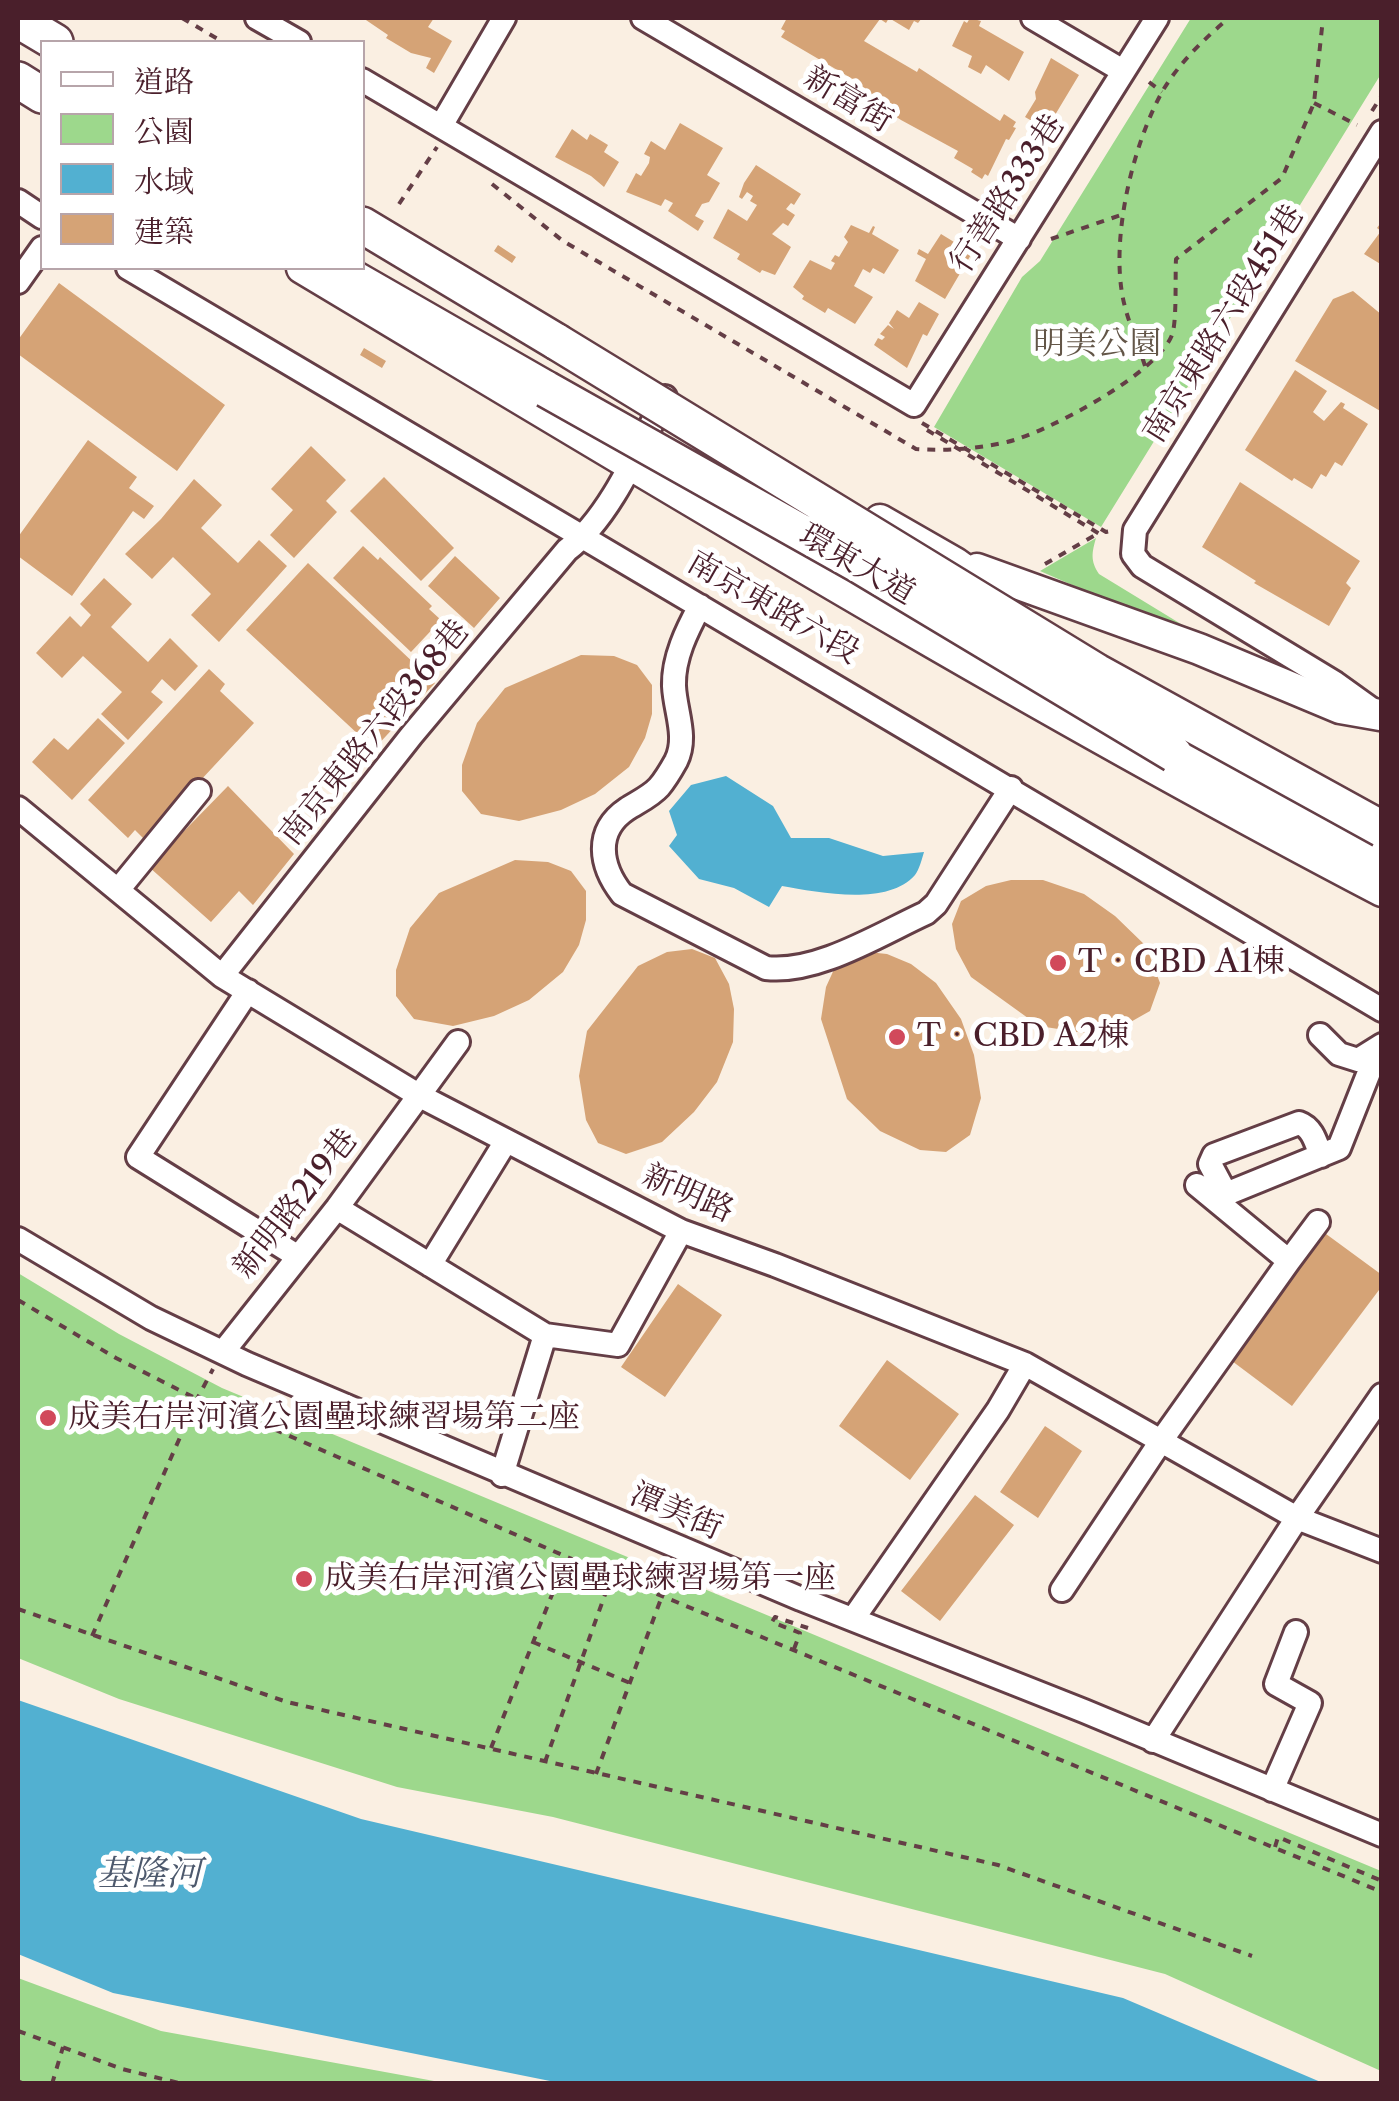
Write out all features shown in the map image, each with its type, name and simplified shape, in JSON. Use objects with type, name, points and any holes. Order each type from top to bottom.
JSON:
[{"type":"highway","points":[[18,20],[52,40]]},
{"type":"highway","points":[[18,52],[40,66]]},
{"type":"highway","points":[[18,80],[40,93]]},
{"type":"highway","name":"環東大道","points":[[365,227],[1097,672],[1382,829]]},
{"type":"highway","points":[[365,258],[454,310],[546,389]]},
{"type":"highway","name":"環東大道","points":[[339,270],[860,565],[1174,754],[1382,858]]},
{"type":"highway","points":[[454,310],[557,342]]},
{"type":"main road","points":[[36,18],[74,40]]},
{"type":"main road","points":[[18,98],[40,112]]},
{"type":"main road","points":[[365,215],[664,396],[954,563],[1254,754],[1382,843]]},
{"type":"main road","name":"南京東路六段","points":[[305,270],[630,465],[1216,804],[1382,890]]},
{"type":"main road","points":[[954,563],[995,574],[1200,649],[1340,708],[1380,716]]},
{"type":"street","points":[[257,18],[296,40]]},
{"type":"street","points":[[365,82],[440,134],[504,18]]},
{"type":"street","name":"新富街","points":[[644,18],[1019,238]]},
{"type":"street","points":[[1033,18],[1123,71]]},
{"type":"street","name":"行善路333巷","points":[[440,134],[914,405],[1156,18]]},
{"type":"street","name":"南京東路六段451巷","points":[[1380,716],[1335,683],[1142,566],[1133,554],[1135,530],[1382,132]]},
{"type":"street","points":[[18,201],[40,216]]},
{"type":"street","points":[[18,282],[40,251]]},
{"type":"street","name":"南京東路六段","points":[[131,270],[1382,1010]]},
{"type":"street","name":"南京東路六段368巷","points":[[222,976],[411,736],[567,550],[584,538],[630,465],[664,396]]},
{"type":"street","points":[[700,606],[675,664],[680,724],[678,756],[658,789],[614,819],[604,839],[609,877],[622,894],[766,968],[783,970],[819,962],[926,914],[1011,788]]},
{"type":"street","points":[[118,890],[199,791]]},
{"type":"street","name":"新明路","points":[[18,808],[222,976],[420,1096],[681,1231],[1025,1364],[1297,1518],[1382,1552]]},
{"type":"street","points":[[248,992],[138,1157],[297,1256]]},
{"type":"street","points":[[1320,1035],[1339,1054],[1358,1060],[1380,1046]]},
{"type":"street","name":"新明路219巷","points":[[223,1352],[338,1208],[458,1042]]},
{"type":"street","points":[[1320,1156],[1338,1148],[1380,1046]]},
{"type":"street","points":[[430,1265],[506,1141]]},
{"type":"street","points":[[1197,1185],[1289,1261]]},
{"type":"street","points":[[338,1208],[545,1335],[618,1345],[681,1231]]},
{"type":"street","points":[[1062,1590],[1160,1441],[1318,1222]]},
{"type":"street","name":"潭美街","points":[[18,1239],[151,1318],[502,1475],[1382,1834]]},
{"type":"street","points":[[502,1475],[545,1335]]},
{"type":"street","points":[[853,1619],[998,1410],[1025,1364]]},
{"type":"street","points":[[1153,1741],[1382,1395]]},
{"type":"street","points":[[1272,1790],[1310,1702],[1276,1684],[1296,1632]]},
{"type":"path","points":[[182,18],[220,40]]},
{"type":"path","points":[[1146,369],[1122,292],[1121,215],[1129,180],[1162,92],[1184,62],[1229,18]]},
{"type":"path","points":[[480,175],[563,241],[916,450],[957,451],[1012,441],[1102,398],[1146,369],[1172,335],[1176,259],[1282,178],[1314,103],[1324,18]]},
{"type":"path","points":[[1149,82],[1162,92]]},
{"type":"path","points":[[1314,103],[1357,125]]},
{"type":"path","points":[[399,204],[440,134]]},
{"type":"path","points":[[1051,239],[1121,215]]},
{"type":"path","points":[[926,430],[1101,534],[1032,571]]},
{"type":"path","points":[[18,1300],[116,1358],[197,1399],[566,1557],[1382,1892]]},
{"type":"path","points":[[92,1636],[197,1399],[223,1352]]},
{"type":"path","points":[[490,1749],[566,1557]]},
{"type":"path","points":[[544,1762],[612,1576]]},
{"type":"path","points":[[596,1774],[662,1596]]},
{"type":"path","points":[[18,1609],[287,1702],[998,1866],[1252,1956]]},
{"type":"path","points":[[774,1616],[801,1630],[772,1622],[774,1616]]},
{"type":"path","points":[[794,1649],[801,1630]]},
{"type":"path","points":[[533,1642],[630,1683]]},
{"type":"path","points":[[1275,1847],[1278,1837],[1382,1881]]},
{"type":"path","points":[[18,2031],[122,2069],[183,2084]]},
{"type":"path","points":[[52,2084],[62,2048]]},
{"type":"path","points":[[18,2081],[24,2084]]},
{"type":"green space","name":"明美公園","points":[[1191,18],[1381,18],[1381,74],[1101,527],[934,427],[1022,277],[1040,261]]},
{"type":"green space","points":[[1096,538],[1093,556],[1099,574],[1199,635],[1141,615],[1040,571]]},
{"type":"green space","points":[[18,1273],[119,1334],[222,1388],[1381,1871],[1381,2071],[1165,1974],[553,1817],[397,1787],[119,1699],[18,1658]]},
{"type":"green space","points":[[18,1978],[161,2031],[445,2083],[18,2083]]},
{"type":"water","points":[[726,776],[773,806],[791,838],[829,838],[883,856],[924,852],[918,870],[903,885],[870,894],[832,894],[782,886],[769,907],[734,888],[699,879],[669,846],[677,835],[669,811],[691,785]]},
{"type":"water","name":"基隆河","points":[[18,1700],[361,1819],[1123,1998],[1323,2083],[560,2083],[113,1993],[18,1954]]},
{"type":"building","points":[[363,18],[434,18],[428,27],[452,41],[434,73],[426,68],[431,58],[411,53]]},
{"type":"building","points":[[787,18],[889,18],[886,23],[880,19],[864,41],[917,72],[919,68],[1000,121],[1004,114],[1016,122],[988,176],[985,174],[982,179],[971,172],[973,169],[954,158],[958,151],[901,120],[852,88],[856,81],[781,37]]},
{"type":"building","points":[[889,18],[922,18],[918,23],[914,21],[909,30]]},
{"type":"building","points":[[970,18],[981,21],[979,26],[1024,52],[1009,81],[986,65],[981,74],[968,67],[972,56],[952,46],[964,21],[967,23]]},
{"type":"building","points":[[1051,58],[1079,75],[1052,120],[1055,124],[1051,132],[1025,117]]},
{"type":"building","points":[[680,123],[723,148],[707,175],[720,183],[695,216],[704,221],[698,231],[668,211],[673,203],[665,199],[661,206],[626,192],[636,173],[641,176],[649,163],[650,157],[644,154],[651,141],[665,150]]},
{"type":"building","points":[[572,129],[587,140],[590,134],[608,145],[604,152],[619,162],[604,187],[555,157]]},
{"type":"building","points":[[756,165],[801,194],[786,209],[795,215],[788,226],[783,223],[772,234],[791,247],[775,275],[762,270],[760,273],[737,259],[740,254],[713,238],[728,209],[747,221],[757,205],[750,201],[753,196],[747,192],[742,199],[739,197]]},
{"type":"building","points":[[1382,221],[1382,265],[1364,254],[1381,231],[1377,228]]},
{"type":"building","points":[[851,225],[869,233],[875,227],[872,234],[899,250],[884,274],[873,268],[870,273],[863,269],[854,286],[873,297],[855,324],[828,308],[825,313],[802,299],[804,296],[793,287],[810,260],[831,270],[835,263],[831,261],[835,255],[839,257],[848,242],[844,237]]},
{"type":"building","points":[[941,234],[972,253],[945,299],[915,281],[926,259],[917,254],[919,249],[928,254]]},
{"type":"building","points":[[498,245],[516,257],[512,263],[494,251]]},
{"type":"building","points":[[59,283],[225,405],[177,471],[18,354],[18,340]]},
{"type":"building","points":[[1353,291],[1382,315],[1382,412],[1295,361],[1333,299]]},
{"type":"building","points":[[919,302],[939,314],[927,336],[923,334],[907,368],[874,345],[878,338],[885,337],[880,334],[888,325],[894,329],[889,323],[897,310],[909,318]]},
{"type":"building","points":[[364,348],[386,361],[382,368],[360,355]]},
{"type":"building","points":[[1295,370],[1327,391],[1313,412],[1324,421],[1341,402],[1345,404],[1343,408],[1368,424],[1342,466],[1335,462],[1312,489],[1294,478],[1292,481],[1245,450]]},
{"type":"building","points":[[88,440],[137,477],[129,488],[154,506],[144,519],[133,511],[72,596],[18,556],[18,537]]},
{"type":"building","points":[[311,446],[346,480],[326,501],[337,512],[294,558],[270,535],[293,510],[271,489]]},
{"type":"building","points":[[384,477],[454,548],[421,581],[350,511]]},
{"type":"building","points":[[194,479],[222,505],[201,528],[238,563],[259,540],[287,566],[219,642],[191,615],[211,594],[173,557],[152,579],[125,554]]},
{"type":"building","points":[[1240,482],[1360,561],[1346,583],[1351,588],[1329,626],[1254,583],[1202,547]]},
{"type":"building","points":[[363,546],[432,606],[429,609],[441,620],[411,652],[333,578]]},
{"type":"building","points":[[455,556],[500,598],[474,628],[428,586]]},
{"type":"building","points":[[308,563],[435,683],[374,749],[246,630]]},
{"type":"building","points":[[104,578],[132,604],[111,627],[148,662],[170,638],[198,666],[175,691],[162,679],[151,692],[163,702],[128,740],[101,714],[122,692],[83,656],[62,678],[36,653],[70,616],[81,627],[91,615],[80,604]]},
{"type":"building","points":[[581,655],[614,656],[637,665],[652,685],[652,714],[645,738],[629,767],[595,794],[561,810],[519,821],[481,814],[462,791],[462,765],[477,723],[505,688]]},
{"type":"building","points":[[209,669],[225,684],[220,691],[254,723],[145,840],[135,830],[128,838],[88,800]]},
{"type":"building","points":[[98,718],[125,743],[72,800],[32,762],[54,738],[68,750]]},
{"type":"building","points":[[228,786],[294,854],[253,905],[239,891],[211,922],[149,867]]},
{"type":"building","points":[[515,860],[548,862],[571,871],[586,891],[586,920],[579,945],[563,972],[529,1000],[494,1016],[453,1026],[414,1019],[396,996],[396,970],[410,928],[439,893]]},
{"type":"building","name":"T．CBD A1棟","points":[[1011,880],[1043,880],[1084,894],[1115,916],[1146,946],[1160,983],[1150,1011],[1127,1024],[1084,1033],[1039,1026],[971,977],[956,949],[952,924],[961,901],[986,886]]},
{"type":"building","points":[[692,949],[715,958],[729,984],[734,1009],[733,1042],[717,1082],[694,1112],[662,1142],[626,1154],[598,1143],[586,1120],[579,1076],[587,1031],[638,966],[667,952]]},
{"type":"building","name":"T．CBD A2棟","points":[[858,951],[887,954],[911,964],[936,983],[961,1019],[974,1055],[981,1098],[970,1135],[946,1152],[920,1150],[880,1131],[847,1099],[821,1019],[826,987],[836,965]]},
{"type":"building","points":[[1322,1231],[1382,1275],[1382,1286],[1292,1406],[1228,1358]]},
{"type":"building","points":[[678,1284],[722,1315],[665,1397],[621,1367]]},
{"type":"building","points":[[887,1360],[959,1414],[910,1480],[839,1426]]},
{"type":"building","points":[[1045,1426],[1082,1451],[1038,1518],[1000,1492]]},
{"type":"building","points":[[975,1495],[1014,1525],[940,1621],[901,1591]]},
{"type":"place","name":"T．CBD A1棟","points":[[1058,963]]},
{"type":"place","name":"T．CBD A2棟","points":[[897,1037]]},
{"type":"place","name":"成美右岸河濱公園壘球練習場第二座","points":[[48,1418]]},
{"type":"place","name":"成美右岸河濱公園壘球練習場第一座","points":[[304,1579]]}]
